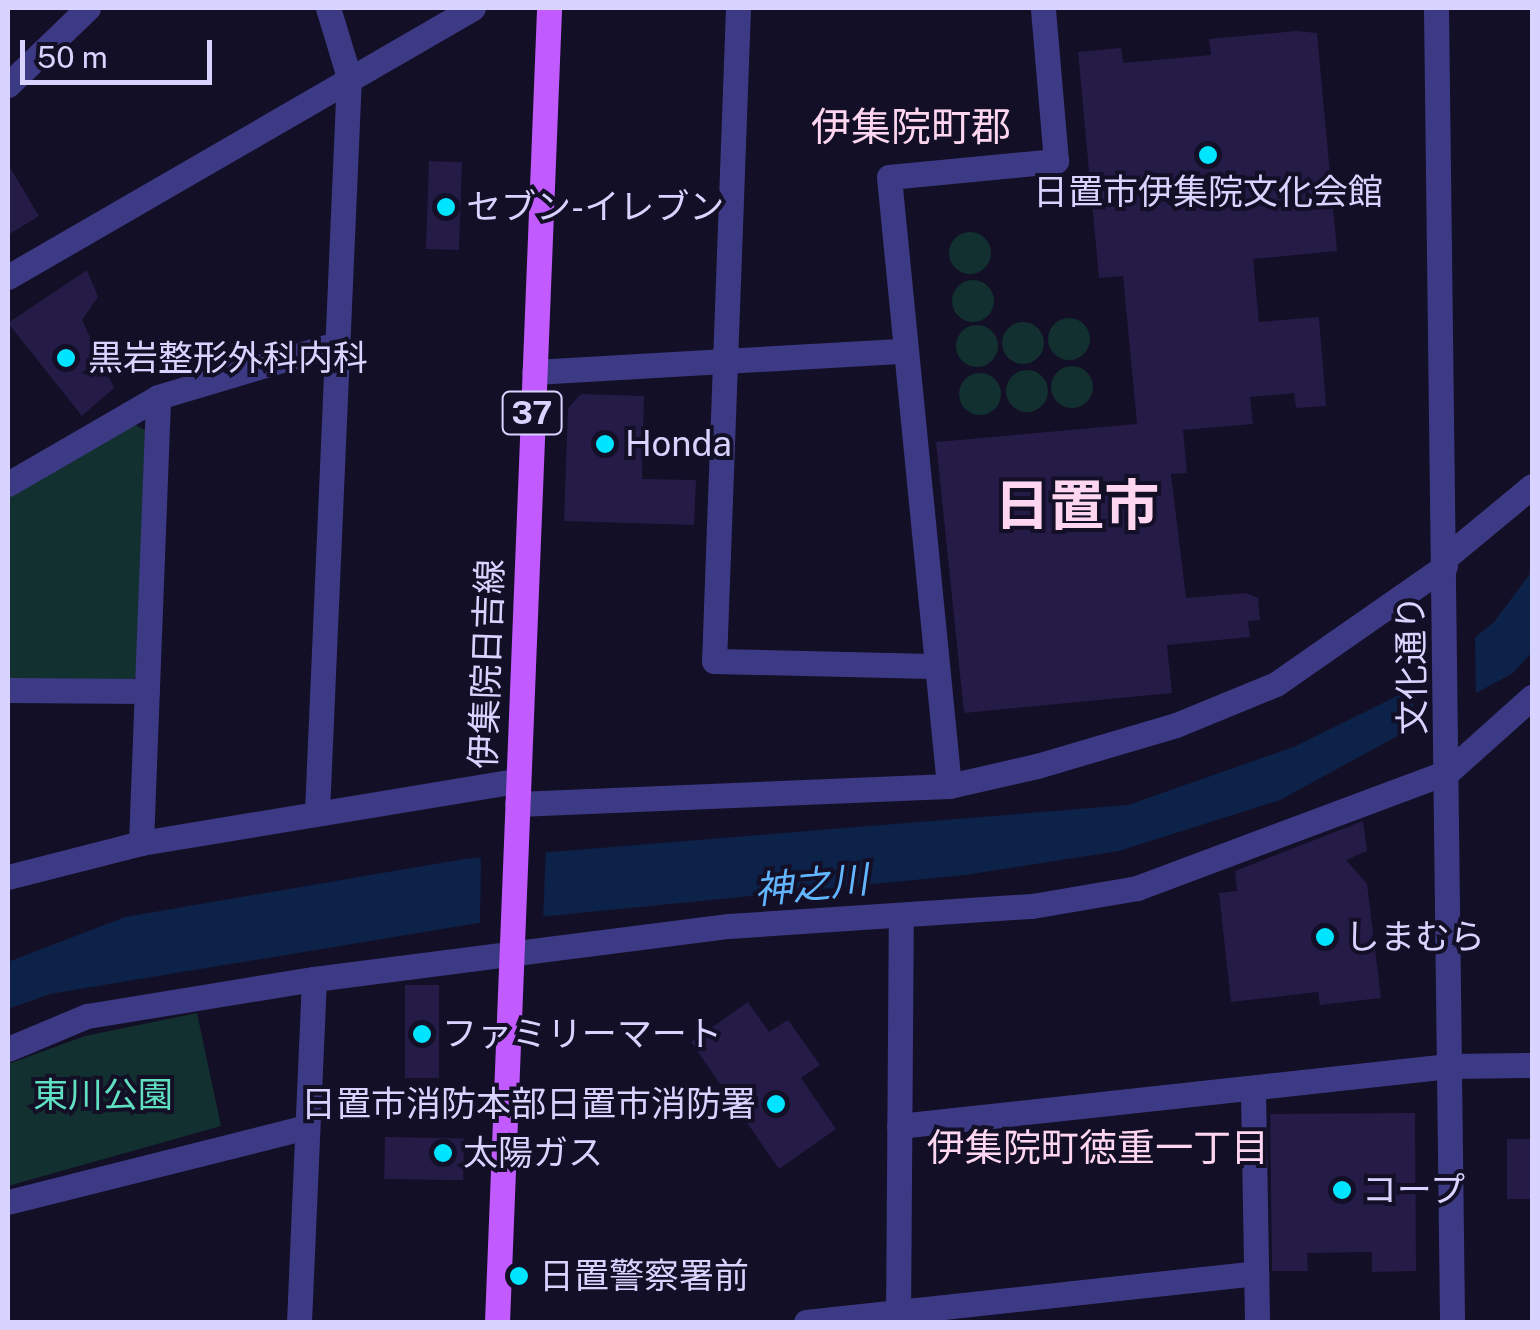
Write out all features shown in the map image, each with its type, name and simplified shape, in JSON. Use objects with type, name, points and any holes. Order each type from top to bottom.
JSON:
[{"type":"main road","name":"伊集院日吉線","points":[[497,1322],[549,8]]},
{"type":"street","points":[[8,85],[88,8]]},
{"type":"street","points":[[316,812],[348,77],[328,8]]},
{"type":"street","points":[[8,276],[473,8]]},
{"type":"street","points":[[738,8],[714,661],[931,666]]},
{"type":"street","points":[[949,786],[931,666],[889,176],[1056,161],[1044,8]]},
{"type":"street","name":"文化通り","points":[[1436,8],[1446,571],[1452,1322]]},
{"type":"street","points":[[8,484],[158,397],[336,344]]},
{"type":"street","points":[[534,372],[722,364],[903,350]]},
{"type":"street","points":[[141,844],[158,397]]},
{"type":"street","points":[[8,876],[141,844],[316,812],[949,786],[1176,726],[1276,684],[1446,571],[1532,486]]},
{"type":"street","points":[[8,690],[146,691]]},
{"type":"street","points":[[8,1048],[87,1016],[512,947],[729,926],[901,916],[1136,888],[1448,772],[1532,697]]},
{"type":"street","points":[[898,1318],[901,916]]},
{"type":"street","points":[[299,1322],[314,979]]},
{"type":"street","points":[[899,1126],[1253,1091],[1449,1066],[1532,1064]]},
{"type":"street","points":[[1253,1091],[1257,1322]]},
{"type":"street","points":[[8,1202],[306,1127]]},
{"type":"street","points":[[806,1322],[898,1318],[1256,1272]]},
{"type":"green space","points":[[970,232],[985,238],[991,253],[985,268],[970,274],[955,268],[949,253],[955,238]]},
{"type":"green space","points":[[973,280],[988,286],[994,301],[988,316],[973,322],[958,316],[952,301],[958,286]]},
{"type":"green space","points":[[1069,318],[1084,324],[1090,339],[1084,354],[1069,360],[1054,354],[1048,339],[1054,324]]},
{"type":"green space","points":[[1023,322],[1038,328],[1044,343],[1038,358],[1023,364],[1008,358],[1002,343],[1008,328]]},
{"type":"green space","points":[[977,325],[992,331],[998,346],[992,361],[977,367],[962,361],[956,346],[962,331]]},
{"type":"green space","points":[[1072,366],[1087,372],[1093,387],[1087,402],[1072,408],[1057,402],[1051,387],[1057,372]]},
{"type":"green space","points":[[1027,370],[1042,376],[1048,391],[1042,406],[1027,412],[1012,406],[1006,391],[1012,376]]},
{"type":"green space","points":[[980,373],[995,379],[1001,394],[995,409],[980,415],[965,409],[959,394],[965,379]]},
{"type":"green space","points":[[134,424],[145,430],[137,675],[128,684],[8,680],[8,497]]},
{"type":"green space","name":"東川公園","points":[[197,1013],[221,1126],[8,1186],[8,1064],[85,1036]]},
{"type":"water","name":"神之川","points":[[1532,571],[1532,652],[1513,673],[1280,800],[1119,851],[965,875],[478,923],[50,994],[8,1009],[8,962],[125,917],[464,859],[1128,805],[1296,746],[1409,690],[1494,622]]},
{"type":"pier","points":[[1475,631],[1476,699],[1414,734],[1412,681]]},
{"type":"pier","points":[[546,845],[543,922],[480,928],[481,852]]},
{"type":"building","points":[[1296,31],[1317,33],[1337,251],[1253,259],[1259,322],[1319,317],[1326,406],[1296,408],[1294,393],[1250,397],[1253,424],[1183,430],[1187,473],[1171,474],[1186,598],[1246,593],[1258,598],[1260,620],[1248,621],[1250,637],[1167,645],[1172,693],[964,713],[936,442],[1137,424],[1123,276],[1099,278],[1078,52],[1121,48],[1123,63],[1211,55],[1209,39]]},
{"type":"building","points":[[429,161],[462,162],[459,250],[426,249]]},
{"type":"building","points":[[8,164],[39,216],[8,235]]},
{"type":"building","name":"黒岩整形外科内科","points":[[87,270],[98,297],[82,320],[114,388],[82,416],[8,323]]},
{"type":"building","name":"Honda","points":[[581,394],[644,396],[642,479],[696,480],[694,525],[564,521],[568,408]]},
{"type":"building","points":[[1363,821],[1367,851],[1346,860],[1367,884],[1381,998],[1320,1005],[1318,992],[1231,1002],[1219,893],[1237,891],[1235,871]]},
{"type":"building","points":[[405,985],[439,985],[439,1078],[405,1078]]},
{"type":"building","name":"日置市消防本部日置市消防署","points":[[748,1002],[769,1032],[788,1020],[820,1065],[801,1078],[836,1129],[779,1169],[691,1042]]},
{"type":"building","points":[[1415,1113],[1416,1271],[1372,1272],[1372,1252],[1307,1253],[1308,1271],[1272,1271],[1270,1114]]},
{"type":"building","points":[[385,1137],[464,1138],[463,1180],[384,1179]]},
{"type":"building","points":[[1507,1139],[1532,1139],[1532,1199],[1507,1199]]},
{"type":"place","name":"日置市伊集院文化会館","points":[[1208,155]]},
{"type":"place","name":"セブン-イレブン","points":[[446,207]]},
{"type":"place","name":"黒岩整形外科内科","points":[[66,358]]},
{"type":"place","name":"Honda","points":[[605,444]]},
{"type":"place","name":"しまむら","points":[[1325,937]]},
{"type":"place","name":"ファミリーマート","points":[[422,1034]]},
{"type":"place","name":"日置市消防本部日置市消防署","points":[[776,1104]]},
{"type":"place","name":"太陽ガス","points":[[443,1153]]},
{"type":"place","name":"コープ","points":[[1342,1190]]},
{"type":"place","name":"日置警察署前","points":[[519,1276]]},
{"type":"district","name":"伊集院町郡","points":[[911,127]]},
{"type":"district","name":"日置市","points":[[1077,506]]},
{"type":"district","name":"伊集院町徳重一丁目","points":[[1098,1148]]}]
